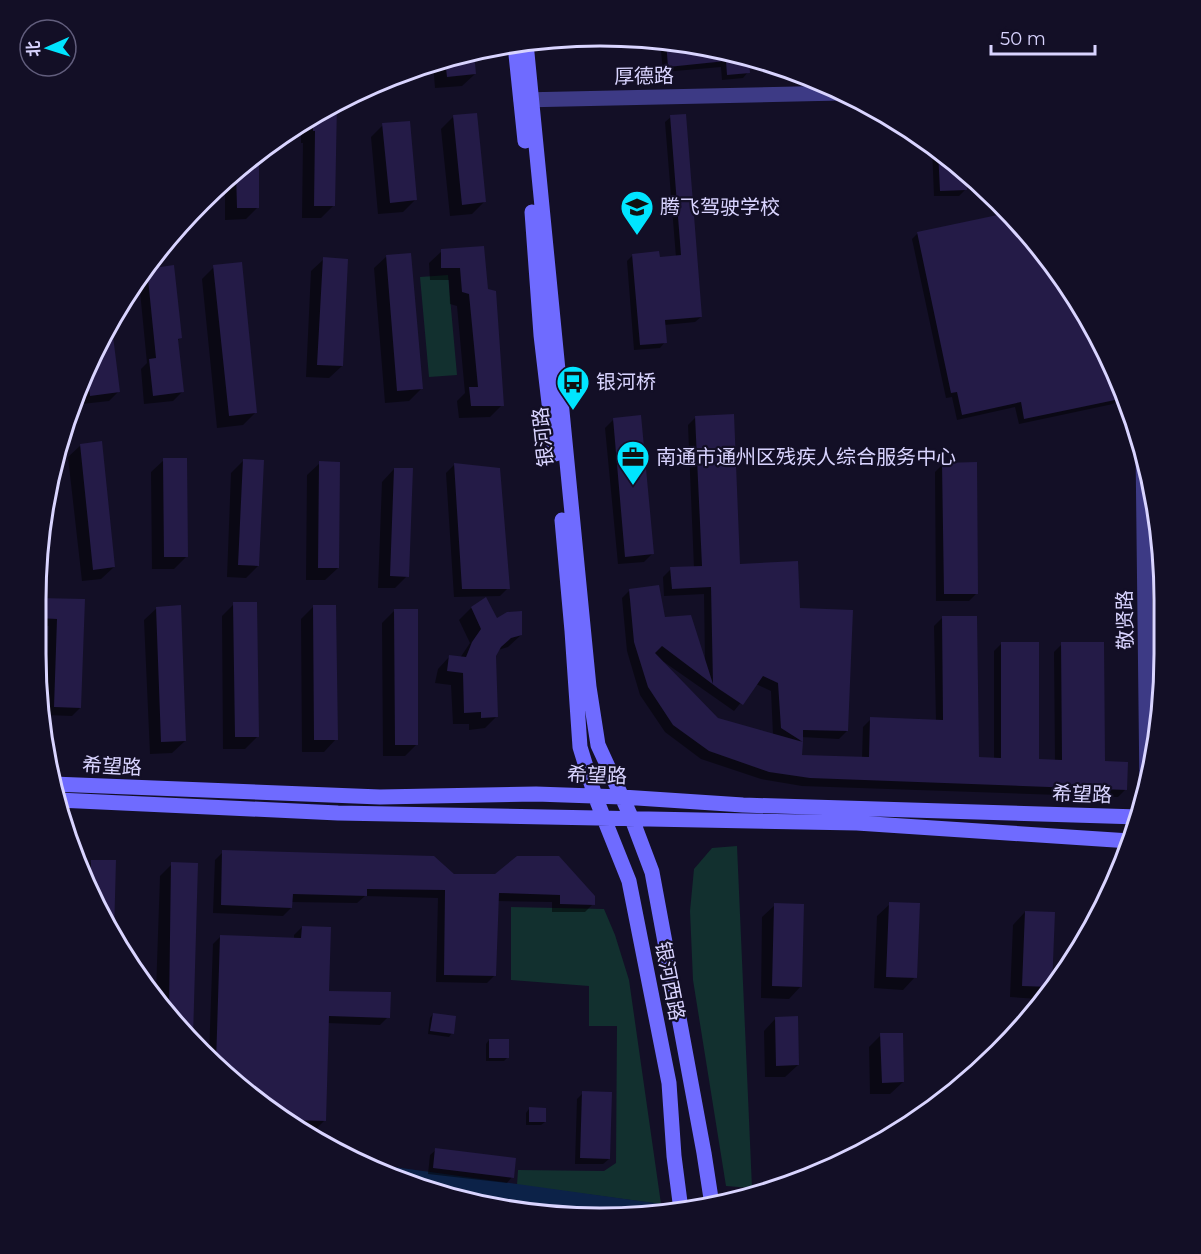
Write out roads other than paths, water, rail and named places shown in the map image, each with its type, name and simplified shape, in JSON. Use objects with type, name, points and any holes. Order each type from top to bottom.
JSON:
[{"type":"main road","name":"银河路","points":[[526,51],[526,100],[541,335],[571,619],[580,747],[604,817]]},
{"type":"main road","name":"银河路","points":[[517,53],[526,100],[589,687],[598,745],[632,819]]},
{"type":"main road","name":"希望路","points":[[62,784],[380,797],[536,794],[622,796],[743,805],[1130,817]]},
{"type":"main road","name":"希望路","points":[[66,800],[338,813],[857,823],[1122,840]]},
{"type":"main road","name":"银河西路","points":[[604,817],[629,882],[669,1083],[680,1202]]},
{"type":"main road","name":"银河西路","points":[[632,819],[652,872],[711,1197]]},
{"type":"street","name":"厚德路","points":[[526,100],[823,93]]},
{"type":"street","name":"敬贤路","points":[[1143,490],[1146,747]]},
{"type":"water","points":[[393,1167],[661,1204],[600,1208],[528,1203],[457,1189]]},
{"type":"place","name":"腾飞驾驶学校","points":[[637,236]]},
{"type":"place","name":"银河桥","points":[[573,411]]},
{"type":"place","name":"南通市通州区残疾人综合服务中心","points":[[633,486]]}]
